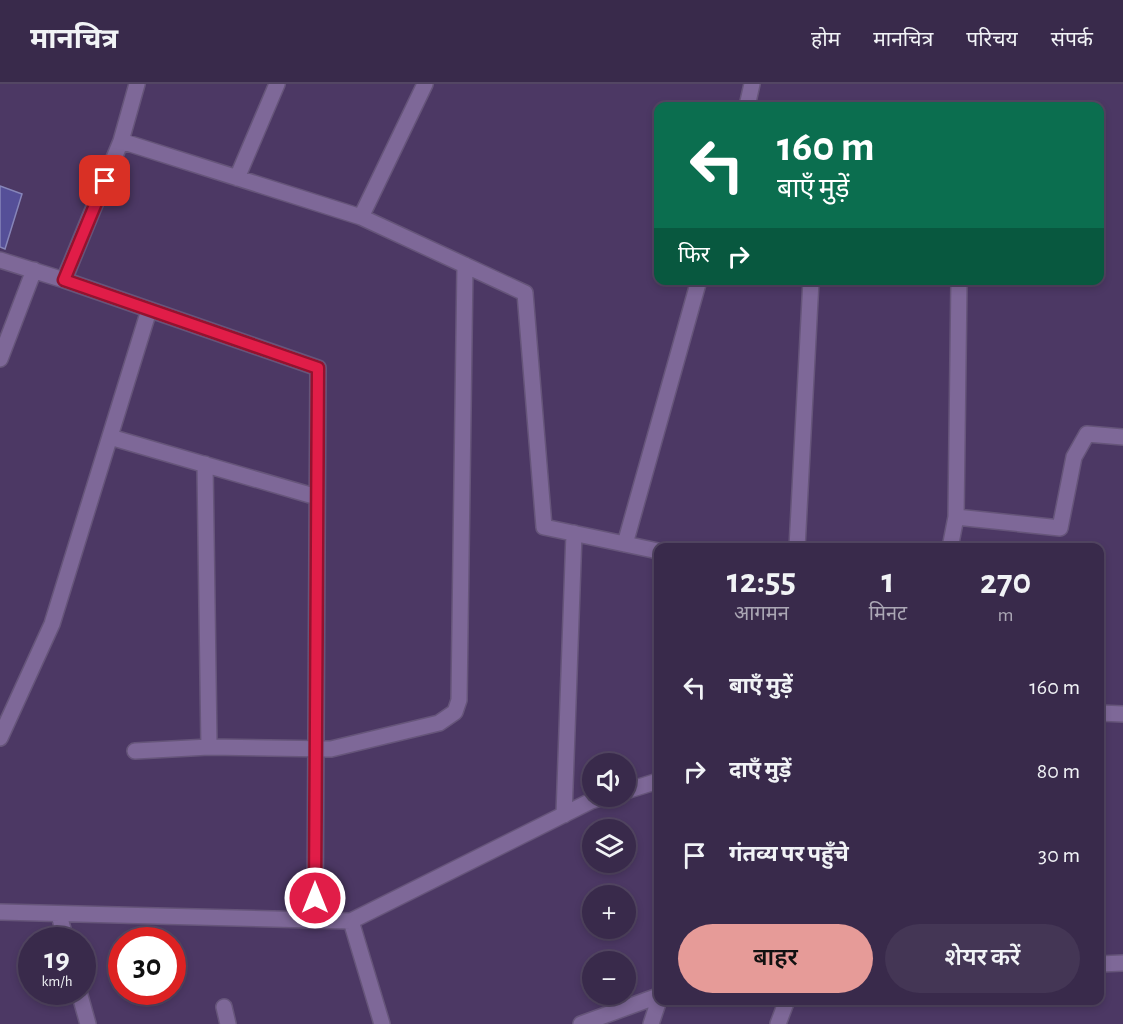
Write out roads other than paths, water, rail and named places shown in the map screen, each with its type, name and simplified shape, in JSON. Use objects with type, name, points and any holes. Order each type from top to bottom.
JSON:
[{"type":"street","points":[[64,280],[121,141],[137,84]]},
{"type":"street","points":[[237,178],[276,84]]},
{"type":"street","points":[[361,217],[425,84]]},
{"type":"street","points":[[748,102],[752,84]]},
{"type":"street","points":[[121,141],[361,217],[525,293],[544,527],[654,550]]},
{"type":"street","points":[[0,260],[318,368],[315,920]]},
{"type":"street","points":[[135,751],[209,747],[331,749],[439,723],[455,712],[459,700],[465,265]]},
{"type":"street","points":[[0,359],[34,270]]},
{"type":"street","points":[[625,544],[698,285]]},
{"type":"street","points":[[798,543],[812,285]]},
{"type":"street","points":[[951,543],[956,517],[959,285]]},
{"type":"street","points":[[0,738],[52,624],[149,310]]},
{"type":"street","points":[[956,517],[1060,528],[1074,457],[1087,434],[1123,437]]},
{"type":"street","points":[[110,436],[317,497]]},
{"type":"street","points":[[205,464],[209,747]]},
{"type":"street","points":[[564,814],[574,533]]},
{"type":"street","points":[[1104,713],[1123,714]]},
{"type":"street","points":[[636,788],[654,782]]},
{"type":"street","points":[[0,912],[351,921],[582,806]]},
{"type":"street","points":[[59,915],[62,927]]},
{"type":"street","points":[[351,921],[382,1024]]},
{"type":"street","points":[[1104,964],[1123,963]]},
{"type":"street","points":[[580,1024],[654,997]]},
{"type":"street","points":[[83,1005],[88,1024]]},
{"type":"street","points":[[651,1024],[657,1005]]},
{"type":"street","points":[[778,1024],[785,1005]]},
{"type":"street","points":[[224,1007],[228,1024]]}]
